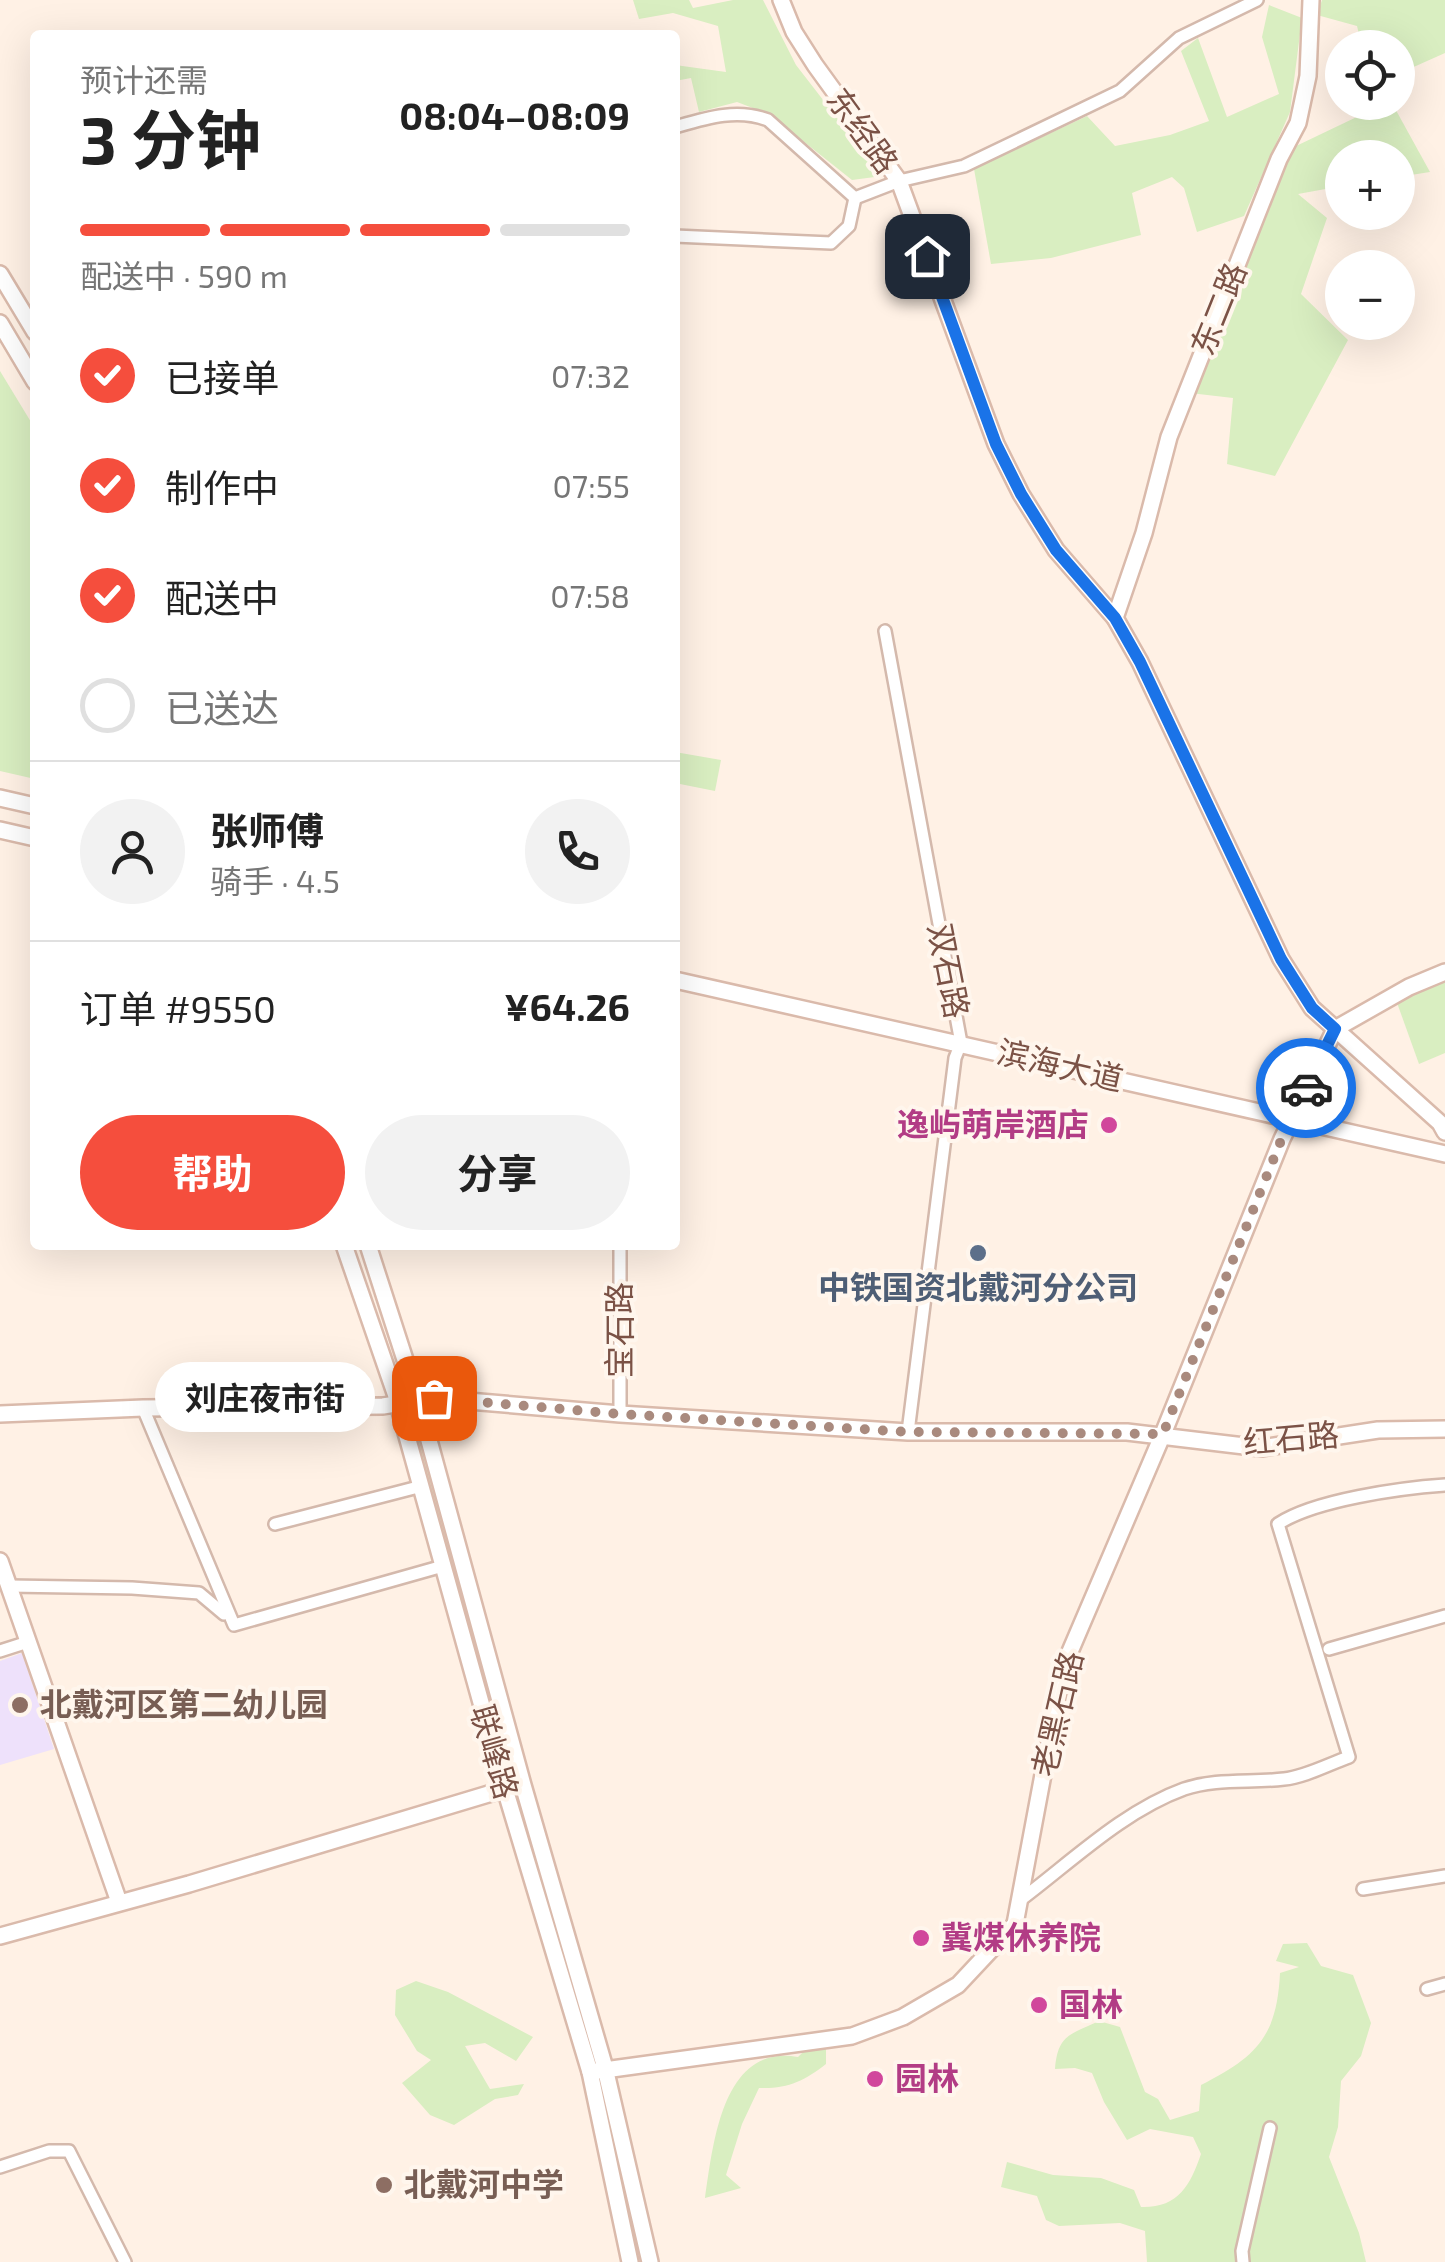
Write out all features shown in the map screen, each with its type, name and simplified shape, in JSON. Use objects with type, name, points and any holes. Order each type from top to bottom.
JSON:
[{"type":"main road","name":"东经路","points":[[781,0],[794,32],[815,65],[899,181],[996,444],[1056,550],[1115,618],[1140,662],[1281,959],[1312,1008],[1440,1123],[1445,1132]]},
{"type":"main road","name":"东二路","points":[[1115,618],[1144,534],[1169,436],[1272,178],[1298,123],[1308,76],[1311,0]]},
{"type":"main road","points":[[0,274],[30,324]]},
{"type":"main road","points":[[0,323],[30,374]]},
{"type":"main road","points":[[0,798],[30,805]]},
{"type":"main road","points":[[0,830],[30,837]]},
{"type":"main road","points":[[1335,1029],[1409,987],[1445,972]]},
{"type":"main road","name":"滨海大道","points":[[680,981],[1445,1154]]},
{"type":"main road","name":"老黑石路","points":[[597,2070],[852,2036],[903,2017],[958,1985],[1014,1924],[1064,1668],[1292,1117],[1335,1029]]},
{"type":"main road","name":"联峰路","points":[[346,1250],[398,1403],[504,1790],[597,2070],[630,2262]]},
{"type":"main road","name":"联峰路","points":[[370,1250],[418,1400],[650,2262]]},
{"type":"main road","name":"红石路","points":[[0,1414],[398,1403],[434,1398],[908,1432],[1163,1434],[1261,1448],[1378,1430],[1445,1428]]},
{"type":"main road","points":[[0,1561],[119,1902]]},
{"type":"main road","points":[[0,1936],[504,1790]]},
{"type":"street","points":[[855,198],[899,181],[964,166],[1120,91],[1179,38],[1257,0]]},
{"type":"street","points":[[680,126],[731,114],[750,113],[768,120],[855,198]]},
{"type":"street","points":[[680,236],[831,243],[849,226],[855,198]]},
{"type":"street","name":"双石路","points":[[884,631],[961,1043],[955,1058],[908,1432]]},
{"type":"street","name":"宝石路","points":[[620,1250],[620,1414]]},
{"type":"street","points":[[142,1408],[234,1625]]},
{"type":"street","points":[[1019,1902],[1106,1835],[1150,1806],[1184,1790],[1219,1781],[1288,1779],[1349,1757],[1278,1524],[1296,1512],[1416,1486],[1445,1485]]},
{"type":"street","points":[[276,1524],[422,1486]]},
{"type":"street","points":[[234,1625],[442,1566]]},
{"type":"street","points":[[9,1586],[199,1593],[234,1625]]},
{"type":"street","points":[[1328,1649],[1445,1616]]},
{"type":"street","points":[[0,1652],[28,1642]]},
{"type":"street","points":[[504,1790],[523,1785]]},
{"type":"street","points":[[1363,1889],[1445,1876]]},
{"type":"street","points":[[1427,1989],[1445,1984]]},
{"type":"street","points":[[1243,2262],[1242,2251],[1270,2128]]},
{"type":"street","points":[[0,2167],[49,2150],[69,2151],[125,2262]]},
{"type":"shaded area","name":"北戴河区第二幼儿园","points":[[22,1653],[54,1749],[0,1765],[0,1661]]},
{"type":"green space","points":[[633,0],[689,0],[693,8],[733,0],[763,0],[796,65],[882,176],[852,180],[769,114],[737,102],[699,112],[691,78],[680,80],[680,66],[726,72],[718,26],[673,13],[639,19]]},
{"type":"green space","points":[[1322,0],[1445,0],[1445,53],[1415,66],[1415,30],[1358,30],[1357,26],[1317,15]]},
{"type":"green space","points":[[1269,5],[1302,18],[1290,112],[1244,216],[1197,232],[1184,188],[1172,177],[1132,193],[1141,235],[1051,258],[991,264],[974,169],[1087,116],[1115,146],[1170,135],[1209,121],[1181,51],[1198,38],[1227,117],[1279,94],[1262,37]]},
{"type":"green space","points":[[1350,120],[1401,120],[1412,140],[1325,140],[1325,189],[1298,194],[1325,216],[1301,294],[1325,317],[1325,340],[1348,340],[1275,476],[1227,464],[1233,398],[1190,393],[1294,147]]},
{"type":"green space","points":[[1415,145],[1430,172],[1415,174]]},
{"type":"green space","points":[[0,371],[30,420],[30,778],[0,771]]},
{"type":"green space","points":[[680,753],[721,760],[715,791],[680,784]]},
{"type":"green space","points":[[1445,977],[1445,1053],[1419,1064],[1396,1000]]},
{"type":"green space","points":[[416,1417],[512,1761],[507,1763],[411,1418]]},
{"type":"green space","points":[[1307,1943],[1321,1966],[1353,1975],[1371,2023],[1361,2056],[1341,2081],[1338,2127],[1329,2157],[1359,2233],[1366,2262],[1147,2262],[1145,2231],[1120,2223],[1059,2226],[1046,2220],[1037,2196],[1001,2187],[1007,2162],[1053,2175],[1101,2178],[1134,2190],[1141,2207],[1164,2204],[1181,2193],[1201,2154],[1193,2137],[1150,2129],[1127,2140],[1092,2073],[1075,2068],[1055,2069],[1059,2049],[1067,2037],[1099,2021],[1120,2027],[1145,2092],[1158,2099],[1170,2120],[1199,2111],[1201,2085],[1236,2065],[1268,2029],[1280,1973],[1299,1967],[1276,1961],[1283,1944]]},
{"type":"green space","points":[[416,1981],[448,1992],[533,2037],[516,2061],[485,2043],[465,2046],[490,2089],[524,2084],[518,2095],[495,2099],[454,2125],[430,2115],[402,2083],[431,2060],[417,2051],[395,2015],[396,1990]]},
{"type":"green space","points":[[809,2046],[826,2047],[826,2064],[795,2083],[759,2088],[742,2124],[726,2175],[741,2188],[705,2198],[718,2126],[737,2081],[753,2066],[773,2057],[798,2057]]},
{"type":"way so far","points":[[434,1398],[908,1432],[1163,1434],[1282,1138],[1306,1088]]},
{"type":"place","name":"逸屿萌岸酒店","points":[[1109,1125]]},
{"type":"place","name":"中铁国资北戴河分公司","points":[[978,1253]]},
{"type":"place","name":"刘庄夜市街","points":[[434,1398]]},
{"type":"place","name":"北戴河区第二幼儿园","points":[[20,1705]]},
{"type":"place","name":"冀煤休养院","points":[[921,1938]]},
{"type":"place","name":"国林","points":[[1039,2005]]},
{"type":"place","name":"园林","points":[[875,2079]]},
{"type":"place","name":"北戴河中学","points":[[384,2185]]},
{"type":"route","points":[[927,256],[996,444],[1021,494],[1056,550],[1115,618],[1140,662],[1281,959],[1312,1008],[1335,1029],[1306,1088]]}]
